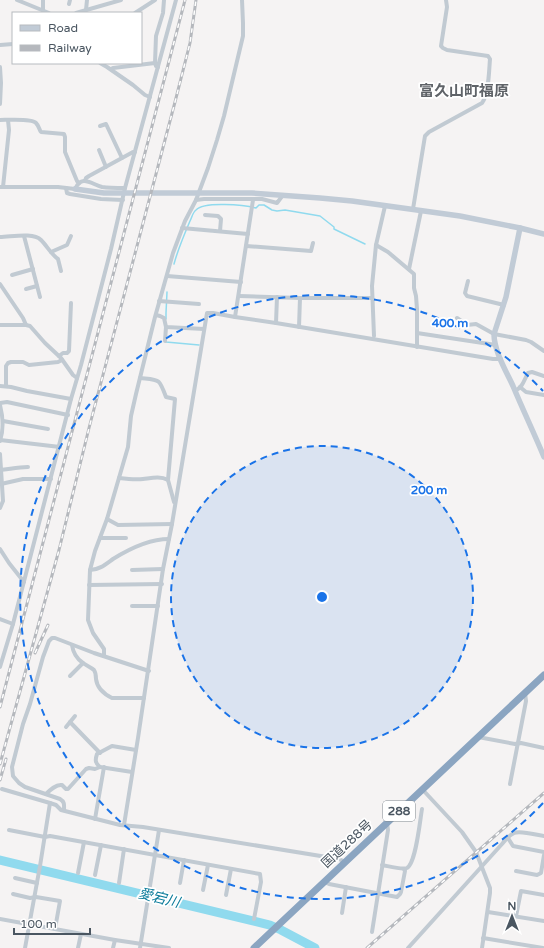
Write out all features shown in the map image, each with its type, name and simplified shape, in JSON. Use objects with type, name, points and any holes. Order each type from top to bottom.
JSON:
[{"type":"highway","name":"国道288号","points":[[254,948],[544,675]]},
{"type":"street","points":[[17,0],[47,12]]},
{"type":"street","points":[[43,0],[43,10]]},
{"type":"street","points":[[86,10],[87,0]]},
{"type":"street","points":[[79,12],[121,0]]},
{"type":"street","points":[[137,12],[155,0]]},
{"type":"street","points":[[157,65],[156,36],[163,13],[164,0]]},
{"type":"street","points":[[0,667],[13,624],[60,447],[125,188],[150,97],[157,65],[176,0]]},
{"type":"street","points":[[104,656],[104,649],[88,620],[90,570],[128,447],[131,416],[173,253],[208,168],[226,109],[243,36],[244,24],[242,0]]},
{"type":"street","points":[[413,209],[425,136],[429,132],[482,103],[485,99],[490,57],[447,50],[441,46],[447,7],[446,0]]},
{"type":"street","points":[[0,45],[12,44]]},
{"type":"street","points":[[102,64],[150,97]]},
{"type":"street","points":[[111,69],[157,65]]},
{"type":"street","points":[[0,68],[0,104]]},
{"type":"street","points":[[0,120],[33,121],[36,123],[40,131],[64,135],[65,152],[79,183]]},
{"type":"street","points":[[8,120],[9,130],[1,187],[51,187],[104,193],[272,194],[352,201],[421,210],[460,216],[544,234]]},
{"type":"street","points":[[100,126],[106,124],[122,158]]},
{"type":"street","points":[[99,150],[106,167]]},
{"type":"street","points":[[85,181],[86,178],[135,152]]},
{"type":"street","points":[[75,189],[81,181],[103,187],[125,188]]},
{"type":"street","points":[[66,188],[67,193],[70,194],[101,199],[123,200]]},
{"type":"street","points":[[196,200],[262,199],[277,203],[283,195]]},
{"type":"street","points":[[235,317],[253,200]]},
{"type":"street","points":[[374,336],[372,298],[376,245],[385,206]]},
{"type":"street","points":[[409,269],[421,210]]},
{"type":"street","points":[[205,215],[218,216],[221,219],[220,231]]},
{"type":"street","points":[[182,228],[248,234]]},
{"type":"street","points":[[520,228],[506,297],[494,334],[501,359],[517,389],[544,457]]},
{"type":"street","points":[[24,236],[40,297]]},
{"type":"street","points":[[0,237],[30,236],[40,239],[58,259],[61,271]]},
{"type":"street","points":[[51,252],[67,245],[71,236]]},
{"type":"street","points":[[246,246],[311,251],[313,242]]},
{"type":"street","points":[[376,245],[388,252],[414,274],[417,309],[417,347]]},
{"type":"street","points":[[12,275],[33,270]]},
{"type":"street","points":[[167,276],[241,282]]},
{"type":"street","points":[[468,281],[465,293],[467,296],[504,305]]},
{"type":"street","points":[[0,284],[26,324],[34,329],[73,375],[78,378]]},
{"type":"street","points":[[26,289],[37,286]]},
{"type":"street","points":[[239,296],[372,298]]},
{"type":"street","points":[[276,323],[277,297]]},
{"type":"street","points":[[299,328],[300,298]]},
{"type":"street","points":[[160,301],[199,304]]},
{"type":"street","points":[[6,386],[6,366],[8,363],[23,362],[29,365],[58,362],[63,354],[69,351],[71,304]]},
{"type":"street","points":[[124,825],[164,569],[207,314],[209,313],[276,323],[417,347],[501,359]]},
{"type":"street","points":[[156,315],[164,318],[166,327],[165,341]]},
{"type":"street","points":[[457,318],[467,325],[476,324],[494,334],[526,340],[544,351]]},
{"type":"street","points":[[0,325],[26,324]]},
{"type":"street","points":[[166,327],[204,329]]},
{"type":"street","points":[[417,333],[496,345]]},
{"type":"street","points":[[517,389],[524,381],[528,373],[532,372],[544,376]]},
{"type":"street","points":[[140,378],[157,380],[160,383],[166,397],[175,399],[168,480],[175,504]]},
{"type":"street","points":[[0,386],[72,399]]},
{"type":"street","points":[[517,389],[544,395]]},
{"type":"street","points":[[60,447],[0,440],[3,421],[0,404],[7,402],[68,415]]},
{"type":"street","points":[[3,421],[48,429]]},
{"type":"street","points":[[0,454],[2,503],[0,508]]},
{"type":"street","points":[[0,470],[28,467]]},
{"type":"street","points":[[119,478],[142,480],[163,478],[168,480]]},
{"type":"street","points":[[1,484],[23,480],[51,479]]},
{"type":"street","points":[[107,519],[118,525],[172,524]]},
{"type":"street","points":[[100,538],[126,538]]},
{"type":"street","points":[[90,570],[96,570],[134,547],[154,540],[169,539]]},
{"type":"street","points":[[0,549],[9,564],[24,582]]},
{"type":"street","points":[[132,570],[164,569]]},
{"type":"street","points":[[89,585],[162,584]]},
{"type":"street","points":[[132,606],[158,606]]},
{"type":"street","points":[[0,619],[13,624]]},
{"type":"street","points":[[64,810],[63,800],[25,787],[17,782],[12,772],[12,763],[23,724],[49,641],[54,637],[72,645],[149,671]]},
{"type":"street","points":[[72,645],[74,652],[83,663],[95,672],[98,687],[108,696],[112,698],[144,698]]},
{"type":"street","points":[[70,676],[83,663]]},
{"type":"street","points":[[510,784],[526,701],[525,693]]},
{"type":"street","points":[[66,727],[75,716]]},
{"type":"street","points":[[70,722],[100,753]]},
{"type":"street","points":[[478,737],[544,748]]},
{"type":"street","points":[[102,767],[96,762],[97,754],[112,746],[136,750]]},
{"type":"street","points":[[46,794],[59,785],[62,785],[66,790],[68,790],[86,768],[95,769],[102,767],[132,772]]},
{"type":"street","points":[[96,819],[102,767]]},
{"type":"street","points":[[2,789],[56,805],[61,810],[120,825],[292,851],[339,859],[345,862]]},
{"type":"street","points":[[422,790],[462,832],[476,852],[490,891],[482,948]]},
{"type":"street","points":[[25,948],[50,803]]},
{"type":"street","points":[[382,865],[404,869],[409,867],[415,852],[422,808]]},
{"type":"street","points":[[372,932],[388,830],[387,823]]},
{"type":"street","points":[[9,830],[260,874],[254,918]]},
{"type":"street","points":[[140,946],[159,830]]},
{"type":"street","points":[[408,948],[508,838],[517,832],[544,836]]},
{"type":"street","points":[[508,838],[513,846],[544,853],[541,873],[537,875],[516,871]]},
{"type":"street","points":[[78,874],[84,842]]},
{"type":"street","points":[[95,875],[101,845]]},
{"type":"street","points":[[120,883],[124,849]]},
{"type":"street","points":[[180,884],[184,860]]},
{"type":"street","points":[[203,890],[208,865]]},
{"type":"street","points":[[226,895],[231,869]]},
{"type":"street","points":[[324,881],[329,884],[346,888],[395,897],[399,896],[401,892],[405,871],[404,869]]},
{"type":"street","points":[[15,878],[37,883]]},
{"type":"street","points":[[342,913],[346,888]]},
{"type":"street","points":[[516,916],[521,891],[544,895]]},
{"type":"street","points":[[13,894],[30,898],[36,897],[60,901],[55,929]]},
{"type":"street","points":[[488,912],[544,921]]},
{"type":"street","points":[[0,919],[140,946],[169,948]]},
{"type":"street","points":[[78,948],[81,934]]},
{"type":"street","points":[[484,938],[542,948]]},
{"type":"street","points":[[113,948],[114,940]]},
{"type":"waterway","points":[[174,264],[193,213],[200,207],[207,205],[234,205],[256,208],[259,205],[264,205],[277,211],[285,210],[320,216],[334,227],[334,229],[365,244]]},
{"type":"waterway","points":[[166,319],[167,292]]},
{"type":"waterway","points":[[166,341],[199,345]]},
{"type":"waterway","name":"愛宕川","points":[[0,860],[270,925],[315,948]]},
{"type":"railway","points":[[0,707],[185,0]]},
{"type":"railway","points":[[0,764],[59,550],[89,428],[175,102],[190,43],[196,0]]},
{"type":"railway","points":[[35,653],[48,625]]},
{"type":"railway","points":[[0,780],[6,759]]},
{"type":"railway","points":[[367,948],[544,793]]},
{"type":"district","name":"富久山町福原","points":[[464,91]]}]
